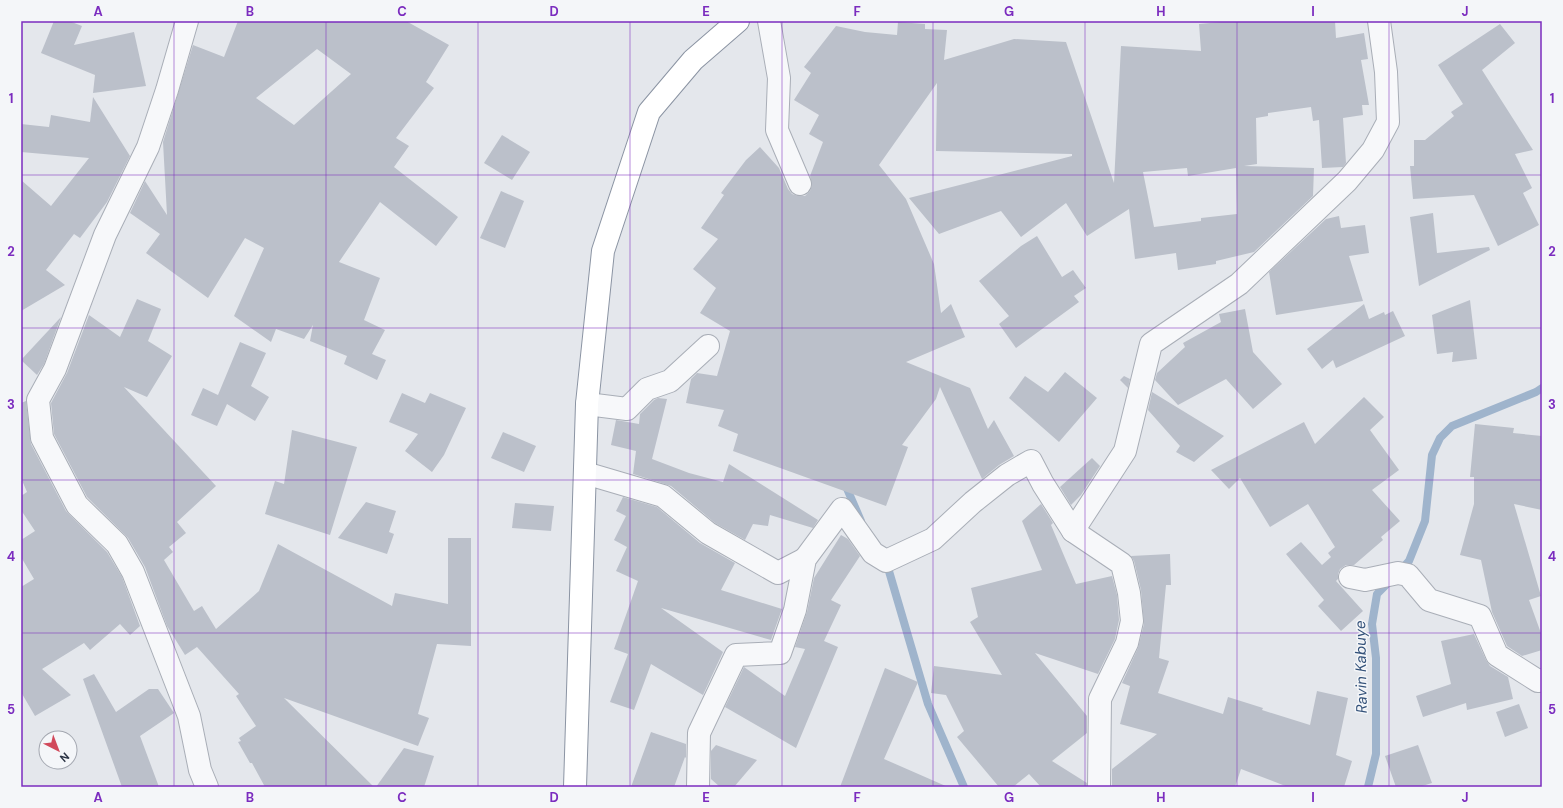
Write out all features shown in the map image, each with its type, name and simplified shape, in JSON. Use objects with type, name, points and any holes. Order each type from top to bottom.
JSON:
[{"type":"highway","points":[[574,787],[587,404],[603,251],[648,112],[693,60],[738,21]]},
{"type":"street","points":[[188,21],[148,147],[105,235],[55,369],[38,400],[42,438],[77,505],[117,544],[133,572],[189,716],[200,770],[207,787]]},
{"type":"street","points":[[769,21],[780,78],[777,130],[800,184]]},
{"type":"street","points":[[1073,531],[1125,451],[1151,344],[1239,284],[1347,181],[1373,150],[1388,122],[1386,72],[1379,21]]},
{"type":"street","points":[[587,404],[627,409],[646,389],[670,381],[708,346]]},
{"type":"street","points":[[698,787],[699,733],[736,655],[780,653],[795,610],[805,559],[842,508],[873,553],[886,561],[933,539],[973,502],[1007,475],[1031,461],[1043,484],[1073,531],[1122,564],[1129,593],[1132,621],[1127,643],[1100,699],[1099,787]]},
{"type":"street","points":[[585,473],[663,496],[708,533],[778,573],[805,559]]},
{"type":"street","points":[[1350,577],[1365,580],[1398,573],[1408,575],[1429,600],[1480,616],[1497,655],[1538,681],[1542,680]]},
{"type":"building","points":[[54,21],[69,21],[82,26],[74,45],[134,32],[146,86],[93,93],[95,75],[41,53]]},
{"type":"building","points":[[238,21],[406,21],[449,45],[426,82],[434,88],[396,138],[409,146],[394,167],[458,217],[436,246],[380,202],[339,262],[380,278],[364,320],[385,330],[372,354],[386,360],[377,380],[344,364],[347,356],[310,341],[313,325],[304,339],[276,329],[271,342],[234,316],[264,248],[245,238],[208,298],[146,253],[160,234],[130,213],[145,181],[167,215],[163,142],[193,45],[224,57]],"holes":[[[317,49],[351,74],[294,125],[256,98]]]},
{"type":"building","points":[[1232,21],[1335,21],[1336,38],[1364,33],[1368,59],[1361,60],[1369,105],[1362,105],[1363,115],[1343,118],[1346,163],[1343,167],[1322,168],[1319,120],[1313,121],[1311,107],[1268,113],[1268,116],[1256,118],[1257,164],[1244,166],[1314,168],[1313,196],[1254,252],[1216,261],[1216,264],[1178,270],[1176,253],[1135,259],[1129,209],[1087,236],[1066,203],[1021,237],[1001,211],[939,234],[909,198],[1072,156],[1072,154],[936,151],[937,83],[879,165],[906,199],[934,264],[941,313],[951,304],[965,337],[906,362],[970,388],[988,429],[994,420],[1014,456],[999,465],[982,479],[940,387],[936,399],[902,445],[908,447],[886,506],[733,451],[738,434],[718,426],[724,410],[686,403],[691,379],[697,373],[717,376],[730,331],[700,313],[716,288],[693,269],[718,239],[701,228],[724,195],[721,193],[746,160],[760,147],[779,168],[788,189],[792,194],[805,196],[810,191],[812,185],[810,176],[823,142],[809,134],[819,115],[794,100],[811,73],[804,67],[836,26],[865,32],[897,35],[898,22],[925,24],[925,29],[947,30],[944,60],[1014,39],[1066,42],[1114,183],[1121,46],[1201,51],[1199,24]],"holes":[[[1187,168],[1188,176],[1236,168],[1237,214],[1201,218],[1201,221],[1154,227],[1143,172]]]},
{"type":"building","points":[[1500,24],[1515,43],[1482,70],[1533,150],[1515,154],[1532,188],[1523,193],[1539,225],[1498,246],[1474,195],[1413,199],[1410,166],[1414,166],[1414,140],[1425,140],[1454,116],[1451,112],[1463,104],[1438,65]]},
{"type":"building","points":[[93,97],[130,156],[107,202],[80,238],[74,234],[46,270],[65,285],[21,311],[21,180],[51,206],[89,158],[21,152],[21,124],[49,127],[51,115],[90,122]]},
{"type":"building","points":[[502,135],[530,152],[512,180],[484,163]]},
{"type":"building","points":[[501,191],[524,201],[505,248],[480,238]]},
{"type":"building","points":[[1433,213],[1437,253],[1489,247],[1490,250],[1419,286],[1410,217]]},
{"type":"building","points":[[1339,216],[1341,228],[1365,225],[1369,253],[1349,256],[1363,301],[1276,315],[1269,272],[1326,219]]},
{"type":"building","points":[[1037,236],[1062,277],[1073,270],[1086,288],[1074,296],[1079,302],[1016,348],[999,324],[1009,316],[979,281],[1021,246]]},
{"type":"building","points":[[137,299],[161,309],[148,341],[172,356],[147,397],[124,387],[216,486],[177,522],[186,533],[169,547],[173,552],[164,560],[194,611],[202,606],[216,629],[259,591],[278,544],[392,606],[395,593],[448,604],[448,538],[471,538],[471,646],[437,644],[418,714],[429,718],[418,746],[284,698],[374,787],[265,787],[252,763],[250,763],[238,742],[241,741],[239,738],[256,726],[236,696],[239,694],[197,647],[185,655],[167,626],[145,567],[128,538],[87,497],[54,434],[51,403],[67,373],[89,315],[120,337]]},
{"type":"building","points":[[1470,300],[1477,359],[1452,362],[1453,352],[1437,354],[1432,315]]},
{"type":"building","points":[[1364,304],[1369,319],[1384,312],[1385,315],[1393,311],[1405,336],[1336,368],[1333,360],[1322,369],[1307,349]]},
{"type":"building","points":[[1245,309],[1253,352],[1282,384],[1253,409],[1226,379],[1178,405],[1155,380],[1157,373],[1185,347],[1183,343],[1221,322],[1219,314]]},
{"type":"building","points":[[61,317],[44,364],[37,375],[21,360]]},
{"type":"building","points":[[240,342],[266,353],[251,386],[269,397],[255,421],[227,404],[217,426],[191,415],[203,388],[218,395]]},
{"type":"building","points":[[1065,372],[1097,398],[1059,442],[1009,398],[1025,376],[1048,392]]},
{"type":"building","points":[[1124,376],[1130,379],[1128,388],[1120,380]]},
{"type":"building","points":[[1152,392],[1224,436],[1194,462],[1176,452],[1180,446],[1148,410]]},
{"type":"building","points":[[402,393],[425,403],[430,393],[466,408],[444,455],[432,472],[405,451],[418,434],[389,422]]},
{"type":"building","points":[[1364,397],[1384,417],[1370,430],[1399,470],[1372,490],[1400,521],[1381,537],[1383,540],[1354,565],[1346,565],[1340,569],[1338,579],[1336,581],[1363,611],[1341,631],[1318,606],[1324,600],[1286,554],[1301,542],[1322,565],[1331,557],[1328,553],[1335,547],[1308,504],[1270,527],[1240,478],[1229,489],[1211,470],[1304,422],[1315,444]]},
{"type":"building","points":[[658,398],[667,399],[652,459],[689,473],[723,482],[729,464],[818,520],[813,528],[770,515],[768,526],[753,524],[745,540],[715,523],[671,486],[633,474],[636,451],[611,445],[616,420],[639,424],[640,414]]},
{"type":"building","points":[[26,401],[31,444],[66,511],[107,552],[122,577],[140,626],[130,635],[120,624],[90,650],[84,643],[42,669],[71,695],[35,716],[21,692],[21,587],[34,579],[21,557],[21,540],[35,531],[21,510],[21,496],[27,492],[21,478],[21,403]]},
{"type":"building","points":[[1475,424],[1514,428],[1513,433],[1542,436],[1542,510],[1514,504],[1541,596],[1529,600],[1542,636],[1542,650],[1522,656],[1507,646],[1492,612],[1481,560],[1460,555],[1474,504],[1474,477],[1470,477]]},
{"type":"building","points":[[292,430],[357,447],[330,535],[265,514],[275,481],[284,484]]},
{"type":"building","points":[[503,432],[536,446],[524,472],[491,458]]},
{"type":"building","points":[[1092,458],[1100,466],[1081,495],[1071,505],[1060,487]]},
{"type":"building","points":[[623,497],[657,507],[700,543],[735,563],[721,590],[782,609],[771,640],[661,608],[723,652],[703,695],[651,664],[634,710],[610,702],[628,654],[614,649],[638,581],[616,571],[627,547],[614,540],[626,516],[616,511]]},
{"type":"building","points":[[366,502],[396,511],[389,532],[394,534],[387,554],[338,538]]},
{"type":"building","points":[[515,503],[554,506],[551,531],[512,528]]},
{"type":"building","points":[[1041,504],[1053,523],[1051,525],[1076,584],[1112,576],[1117,595],[1119,620],[1115,639],[1098,674],[1035,653],[1087,716],[1087,733],[1052,761],[1087,783],[1087,787],[1041,787],[1029,774],[1013,787],[999,787],[957,737],[964,731],[946,695],[931,693],[934,666],[1002,675],[970,622],[978,617],[971,588],[1042,570],[1022,521]]},
{"type":"building","points":[[841,535],[848,539],[860,556],[831,600],[841,605],[824,641],[838,647],[796,748],[725,707],[744,667],[785,696],[805,649],[795,647],[807,612],[814,578]]},
{"type":"building","points":[[1170,554],[1171,585],[1166,585],[1159,658],[1169,661],[1158,693],[1223,714],[1228,697],[1263,708],[1262,710],[1310,725],[1317,691],[1348,698],[1336,755],[1352,761],[1344,787],[1288,787],[1241,769],[1235,787],[1112,787],[1112,769],[1157,734],[1120,724],[1130,686],[1122,683],[1138,648],[1144,624],[1141,590],[1134,561],[1131,556]]},
{"type":"building","points":[[1474,634],[1490,666],[1508,677],[1513,699],[1467,710],[1466,703],[1423,717],[1416,696],[1451,684],[1441,641]]},
{"type":"building","points":[[885,668],[918,682],[884,759],[948,787],[840,787]]},
{"type":"building","points":[[94,674],[116,712],[149,689],[158,689],[174,713],[140,736],[159,787],[122,787],[83,679]]},
{"type":"building","points":[[1519,704],[1528,728],[1505,737],[1496,712]]},
{"type":"building","points":[[651,732],[686,744],[686,758],[685,757],[674,787],[631,787]]},
{"type":"building","points":[[716,745],[757,760],[734,787],[720,787],[711,779],[711,751]]},
{"type":"building","points":[[1418,745],[1432,783],[1419,787],[1396,787],[1385,756]]},
{"type":"building","points":[[404,748],[434,756],[424,787],[376,787]]},
{"type":"waterway","name":"Ravin Kabuye","points":[[1399,572],[1409,561],[1425,521],[1432,455],[1440,438],[1452,426],[1536,392],[1542,388]]},
{"type":"waterway","points":[[845,484],[861,521]]},
{"type":"waterway","points":[[886,561],[928,704],[964,787]]},
{"type":"waterway","name":"Ravin Kabuye","points":[[1368,787],[1376,754],[1376,658],[1372,624],[1377,594],[1391,580]]}]
